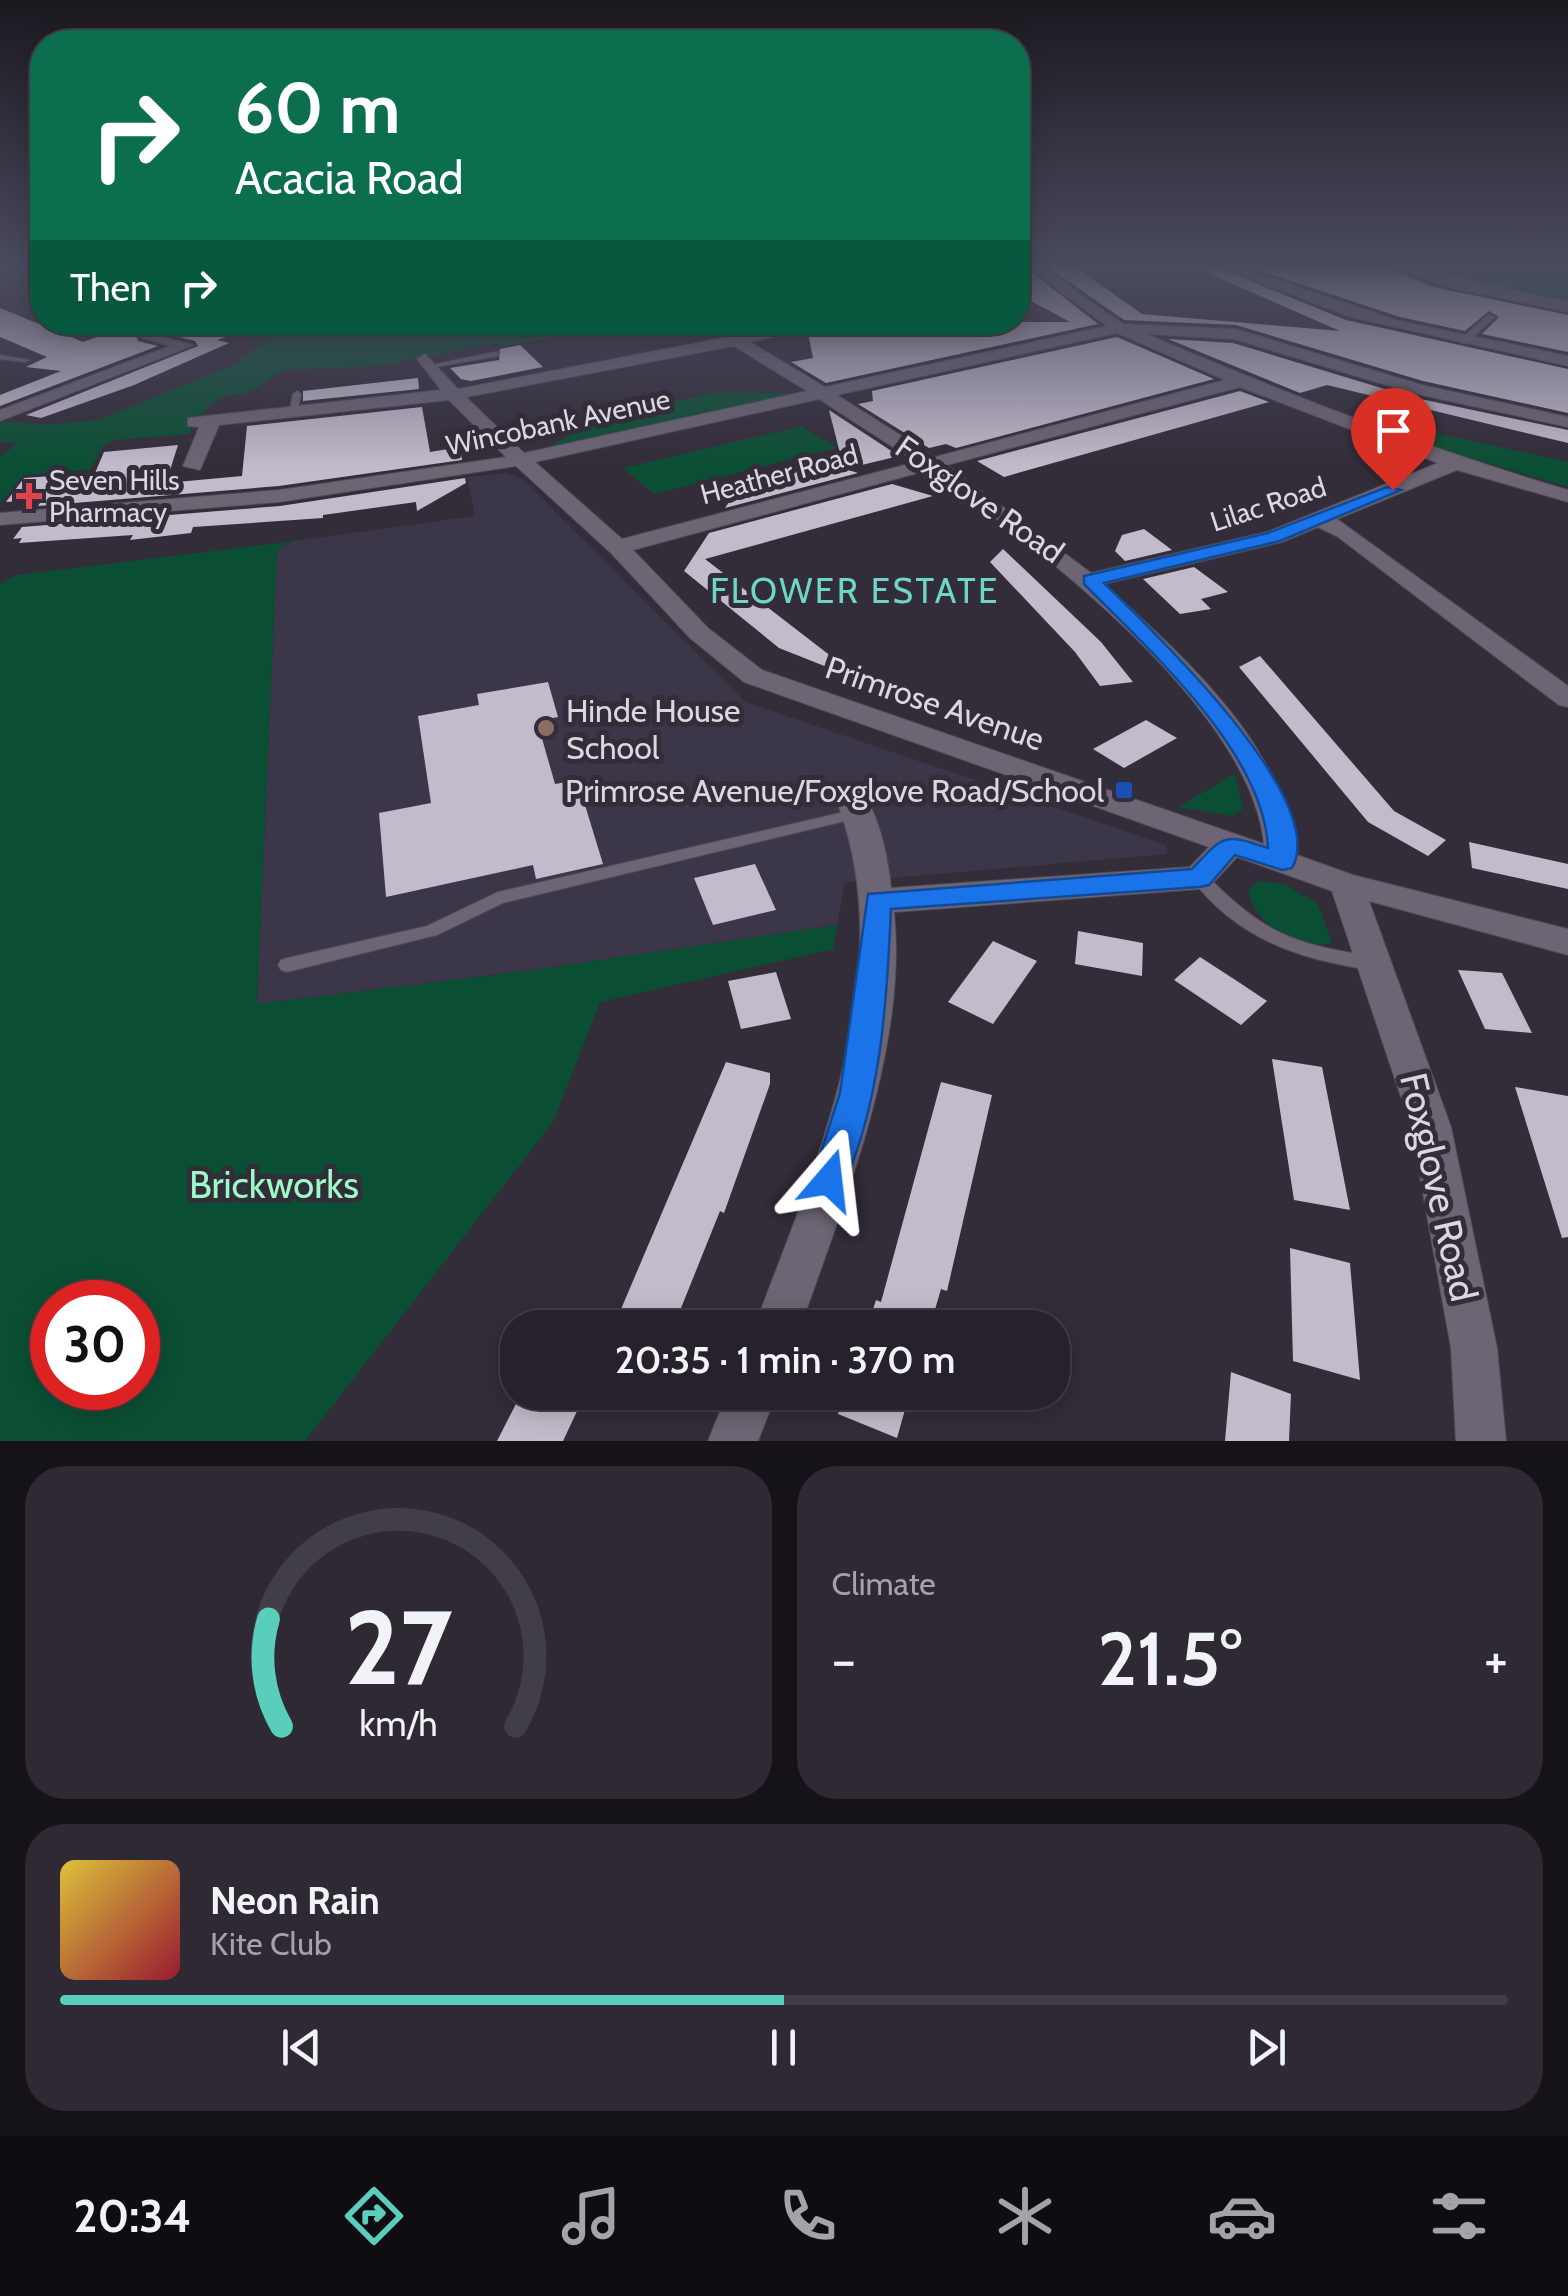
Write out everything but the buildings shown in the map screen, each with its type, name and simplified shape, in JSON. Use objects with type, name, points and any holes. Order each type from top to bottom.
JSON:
[{"type":"street","name":"Wincobank Avenue","points":[[0,520],[279,496],[522,460],[1092,334]]},
{"type":"street","points":[[1134,334],[1338,422],[1568,496]]},
{"type":"street","name":"Wincobank Avenue","points":[[1237,334],[1418,389],[1568,422]]},
{"type":"street","points":[[1437,334],[1568,361]]},
{"type":"street","points":[[0,416],[186,344],[148,335]]},
{"type":"street","points":[[193,466],[202,422],[457,394],[779,335]]},
{"type":"street","name":"Foxglove Road","points":[[737,341],[1010,515],[1091,580],[1163,653],[1245,750],[1268,786],[1280,825],[1282,862]]},
{"type":"street","name":"Primrose Avenue","points":[[427,362],[522,460],[618,547],[718,652],[753,676],[1346,884],[1568,942]]},
{"type":"street","points":[[606,366],[624,380]]},
{"type":"street","name":"Heather Road","points":[[618,547],[1245,380]]},
{"type":"street","name":"Lilac Road","points":[[1091,580],[1172,564],[1322,520],[1456,463]]},
{"type":"street","points":[[1322,520],[1346,532],[1568,699]]},
{"type":"street","points":[[783,1310],[856,1093],[872,987],[878,901],[873,861],[853,803]]},
{"type":"street","points":[[878,901],[1199,878],[1230,844]]},
{"type":"street","name":"Foxglove Road","points":[[1346,884],[1431,1127],[1474,1348],[1480,1441]]},
{"type":"street","points":[[733,1441],[746,1410]]},
{"type":"lane","points":[[1464,341],[1471,334]]},
{"type":"lane","points":[[427,362],[495,354]]},
{"type":"lane","points":[[0,358],[25,360]]},
{"type":"lane","points":[[293,413],[297,394]]},
{"type":"lane","points":[[287,965],[432,932],[498,898],[853,803]]},
{"type":"lane","points":[[1199,878],[1257,932],[1287,948],[1372,964]]},
{"type":"shaded area","name":"Hinde House School","points":[[506,473],[523,479],[745,702],[1166,845],[1167,854],[845,882],[837,925],[533,970],[257,1004],[277,549],[294,541],[475,516],[467,477]]},
{"type":"green space","points":[[271,335],[569,335],[503,346],[494,343],[378,366],[285,370],[250,392],[219,398],[197,418],[189,434],[115,440],[104,445],[90,470],[23,475],[0,504],[0,456],[19,443],[0,442],[0,421],[47,425],[97,420],[236,364]]},
{"type":"green space","points":[[719,392],[806,394],[548,448],[595,418]]},
{"type":"green space","points":[[1365,411],[1445,435],[1568,462],[1568,487],[1342,420]]},
{"type":"green space","points":[[801,426],[837,448],[654,494],[623,468]]},
{"type":"green space","name":"Brickworks","points":[[294,541],[277,549],[257,1004],[534,970],[837,925],[833,949],[600,1002],[553,1122],[305,1441],[0,1441],[0,583],[17,575]]},
{"type":"green space","points":[[1235,774],[1243,809],[1232,816],[1178,807]]},
{"type":"green space","points":[[1260,881],[1284,884],[1318,904],[1332,943],[1319,945],[1292,939],[1268,924],[1248,890]]},
{"type":"place","name":"Seven Hills Pharmacy","points":[[29,496]]},
{"type":"place","name":"Hinde House School","points":[[546,728]]},
{"type":"place","name":"Primrose Avenue/Foxglove Road/School","points":[[1124,790]]},
{"type":"district","name":"FLOWER ESTATE","points":[[855,590]]},
{"type":"route","points":[[829,1180],[856,1093],[872,987],[878,901],[1199,878],[1230,844],[1282,862],[1280,825],[1268,786],[1245,750],[1163,653],[1091,580],[1274,537],[1393,490]]}]
